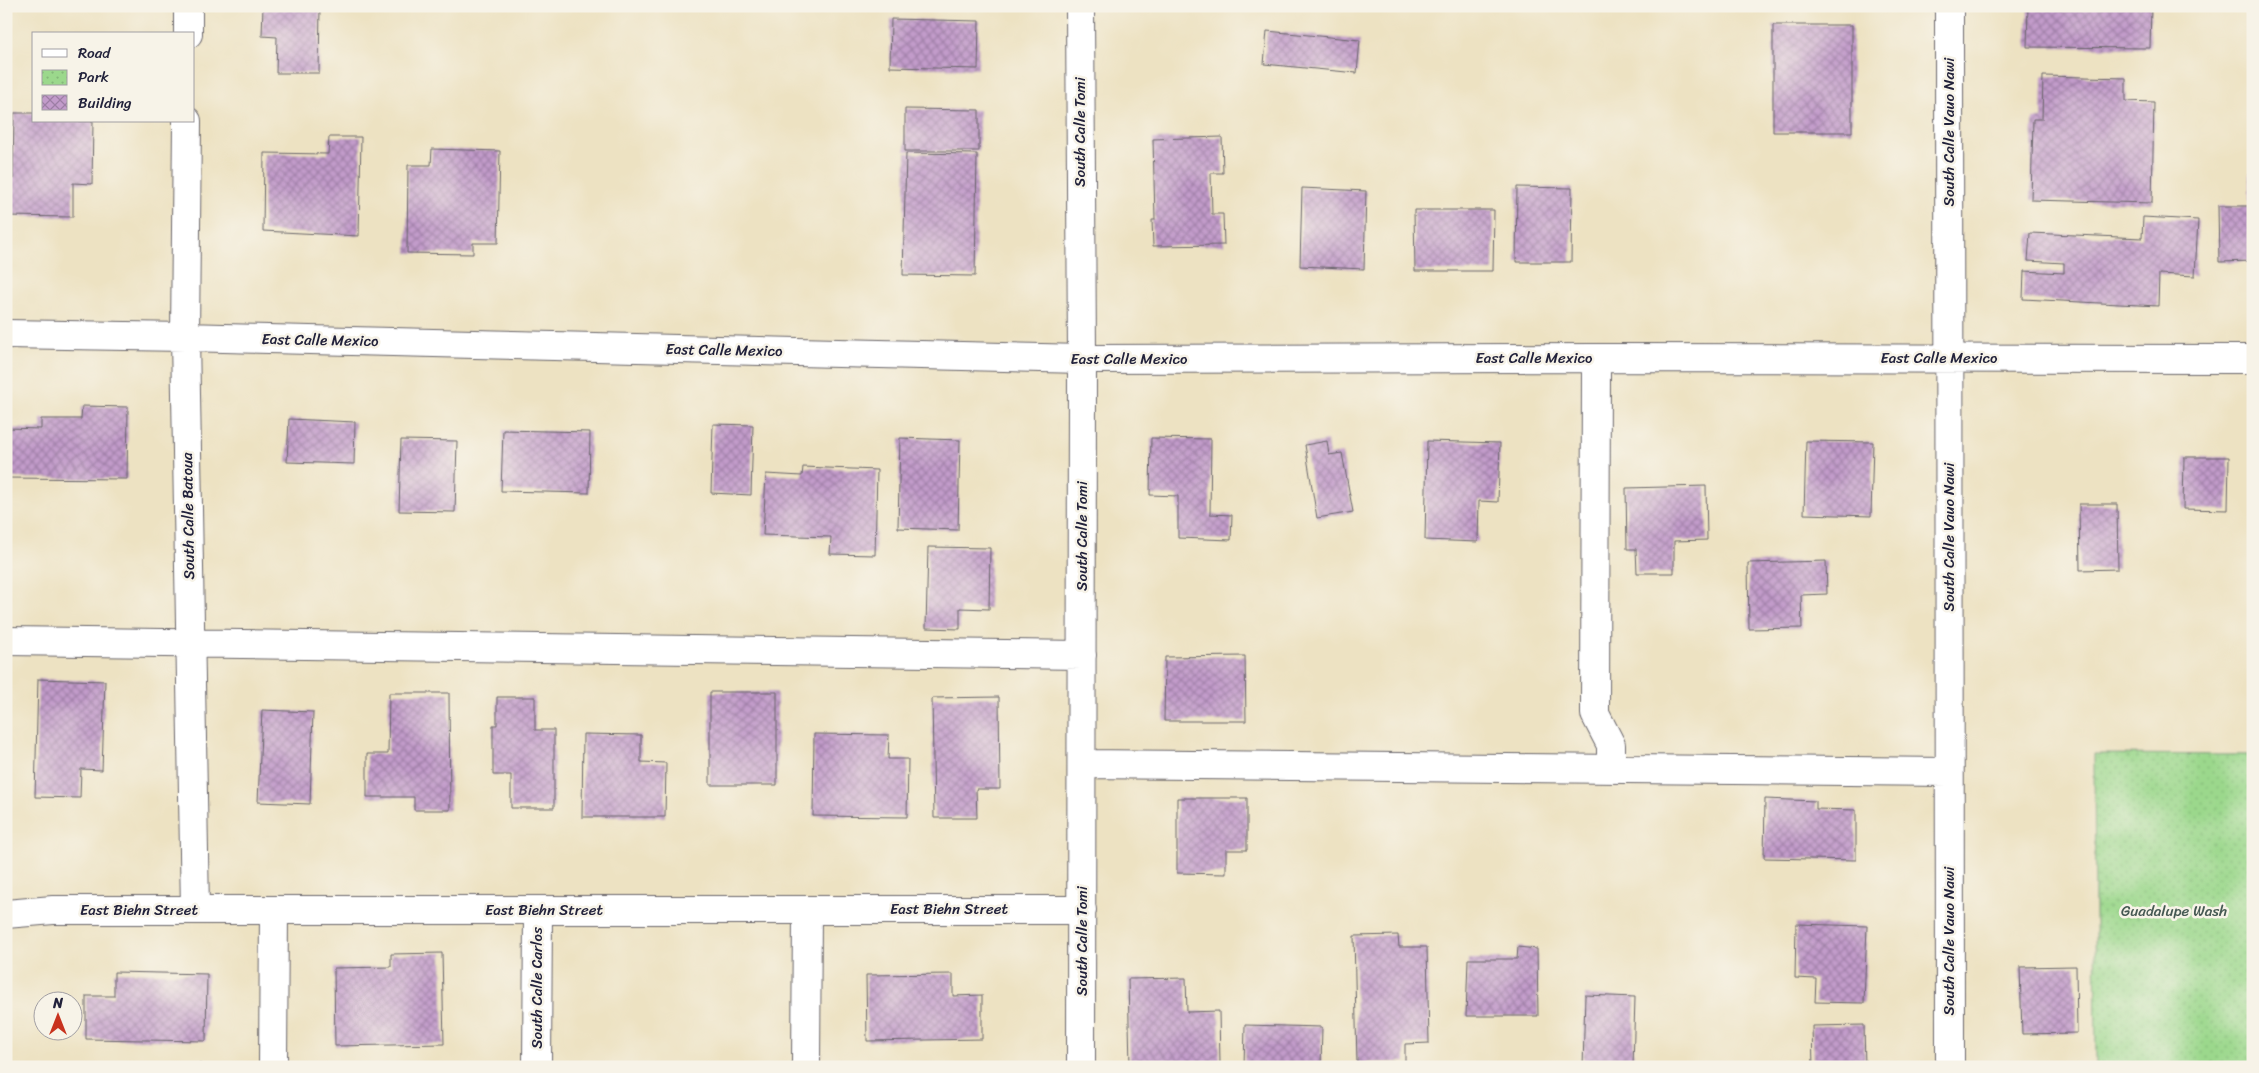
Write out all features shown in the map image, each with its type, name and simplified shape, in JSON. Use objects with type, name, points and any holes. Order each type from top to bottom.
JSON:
[{"type":"street","points":[[188,6],[188,32]]},
{"type":"street","name":"South Calle Tomi","points":[[1080,6],[1082,360],[1081,1067]]},
{"type":"street","name":"South Calle Vauo Nawi","points":[[1949,6],[1948,772],[1950,1067]]},
{"type":"street","name":"South Calle Batoua","points":[[187,122],[186,337],[189,643],[195,910]]},
{"type":"street","name":"East Calle Mexico","points":[[6,334],[1082,360],[1596,358],[2253,359]]},
{"type":"street","points":[[1596,358],[1595,714],[1611,745],[1611,769]]},
{"type":"street","points":[[6,641],[1082,655]]},
{"type":"street","points":[[1082,764],[1948,772]]},
{"type":"street","name":"East Biehn Street","points":[[6,914],[53,910],[1082,910]]},
{"type":"street","points":[[273,1067],[274,910]]},
{"type":"street","name":"South Calle Carlos","points":[[537,1067],[538,910]]},
{"type":"street","points":[[806,910],[806,1067]]},
{"type":"green space","name":"Guadalupe Wash","points":[[2094,754],[2253,755],[2253,1067],[2096,1067]]},
{"type":"building","points":[[263,6],[320,6],[319,73],[276,73],[277,37],[262,36]]},
{"type":"building","points":[[2028,6],[2151,6],[2150,48],[2027,47]]},
{"type":"building","points":[[891,19],[979,21],[978,69],[890,67]]},
{"type":"building","points":[[1773,25],[1852,25],[1852,132],[1773,132]]},
{"type":"building","points":[[1267,31],[1360,40],[1357,73],[1264,64]]},
{"type":"building","points":[[2043,76],[2126,78],[2126,101],[2154,102],[2152,203],[2031,200],[2033,119],[2042,119]]},
{"type":"building","points":[[905,109],[979,110],[979,151],[905,151]]},
{"type":"building","points":[[14,113],[32,113],[32,122],[93,122],[92,184],[73,183],[73,217],[6,216],[6,179],[13,179]]},
{"type":"building","points":[[329,137],[361,137],[359,236],[263,231],[264,153],[328,154]]},
{"type":"building","points":[[1222,137],[1223,173],[1211,173],[1212,214],[1223,214],[1224,245],[1153,246],[1152,220],[1155,220],[1153,139]]},
{"type":"building","points":[[432,149],[500,151],[498,243],[473,243],[473,254],[407,253],[408,165],[431,165]]},
{"type":"building","points":[[906,153],[977,154],[975,276],[903,275]]},
{"type":"building","points":[[2249,174],[2253,174],[2253,261],[2219,262],[2218,206],[2249,206]]},
{"type":"building","points":[[1517,187],[1572,188],[1571,262],[1516,262]]},
{"type":"building","points":[[1302,188],[1366,191],[1364,269],[1300,266]]},
{"type":"building","points":[[1414,210],[1494,210],[1493,271],[1415,271]]},
{"type":"building","points":[[2143,217],[2198,220],[2195,276],[2159,274],[2158,306],[2023,299],[2024,271],[2064,273],[2064,263],[2028,261],[2030,233],[2142,238]]},
{"type":"building","points":[[82,406],[128,407],[127,479],[6,478],[6,428],[41,429],[41,419],[81,419]]},
{"type":"building","points":[[289,419],[355,422],[354,464],[287,462]]},
{"type":"building","points":[[713,424],[753,425],[751,495],[711,493]]},
{"type":"building","points":[[503,430],[590,432],[589,493],[501,491]]},
{"type":"building","points":[[900,438],[960,440],[958,530],[898,528]]},
{"type":"building","points":[[1151,438],[1211,439],[1210,514],[1232,515],[1231,540],[1178,538],[1178,496],[1150,495]]},
{"type":"building","points":[[401,440],[457,441],[455,512],[399,511]]},
{"type":"building","points":[[1327,441],[1329,455],[1342,453],[1353,512],[1317,518],[1305,445]]},
{"type":"building","points":[[1427,441],[1500,443],[1498,502],[1479,501],[1478,542],[1425,540]]},
{"type":"building","points":[[1806,441],[1873,442],[1871,516],[1804,514]]},
{"type":"building","points":[[2184,457],[2229,457],[2228,510],[2183,509]]},
{"type":"building","points":[[803,467],[877,470],[875,555],[830,554],[831,537],[763,535],[766,474],[802,476]]},
{"type":"building","points":[[1706,486],[1707,540],[1674,541],[1674,573],[1637,573],[1636,549],[1627,549],[1626,488]]},
{"type":"building","points":[[2079,504],[2117,504],[2118,569],[2080,570]]},
{"type":"building","points":[[928,547],[990,548],[989,609],[960,608],[960,629],[926,628]]},
{"type":"building","points":[[1826,561],[1827,594],[1801,595],[1802,628],[1749,629],[1748,563]]},
{"type":"building","points":[[1245,656],[1246,721],[1164,721],[1165,657]]},
{"type":"building","points":[[38,679],[105,681],[102,770],[81,769],[80,798],[35,797]]},
{"type":"building","points":[[710,692],[777,692],[777,785],[710,785]]},
{"type":"building","points":[[389,693],[449,693],[450,810],[414,810],[414,797],[367,797],[367,754],[388,754]]},
{"type":"building","points":[[497,697],[535,697],[535,730],[554,730],[554,808],[511,808],[511,775],[493,775],[493,725],[497,725]]},
{"type":"building","points":[[999,697],[1000,789],[976,789],[977,818],[934,818],[932,698]]},
{"type":"building","points":[[262,710],[313,712],[310,804],[258,802]]},
{"type":"building","points":[[583,734],[641,735],[641,762],[666,763],[665,817],[582,817]]},
{"type":"building","points":[[814,734],[889,735],[888,759],[908,759],[907,817],[813,816]]},
{"type":"building","points":[[1177,798],[1247,798],[1247,850],[1226,850],[1226,874],[1177,873]]},
{"type":"building","points":[[1765,799],[1816,801],[1816,809],[1856,810],[1856,860],[1764,858]]},
{"type":"building","points":[[1796,924],[1867,926],[1864,1003],[1815,1002],[1816,979],[1795,978]]},
{"type":"building","points":[[1398,935],[1399,947],[1427,947],[1429,1043],[1405,1044],[1405,1062],[1357,1063],[1354,936]]},
{"type":"building","points":[[1518,947],[1537,949],[1538,1016],[1466,1016],[1468,959],[1517,959]]},
{"type":"building","points":[[442,953],[444,1044],[335,1046],[334,968],[391,967],[391,954]]},
{"type":"building","points":[[2076,966],[2077,1033],[2022,1034],[2020,967]]},
{"type":"building","points":[[114,972],[207,974],[206,1041],[86,1039],[86,996],[114,996]]},
{"type":"building","points":[[953,974],[953,996],[982,995],[982,1039],[867,1041],[866,975]]},
{"type":"building","points":[[1186,978],[1187,1012],[1219,1011],[1220,1064],[1130,1066],[1128,979]]},
{"type":"building","points":[[1585,995],[1635,997],[1633,1067],[1583,1067]]},
{"type":"building","points":[[1245,1025],[1322,1027],[1321,1067],[1244,1067]]},
{"type":"building","points":[[1864,1025],[1865,1067],[1813,1067],[1812,1026]]},
{"type":"building","points":[[201,1064],[202,1067],[159,1067],[159,1065]]}]
